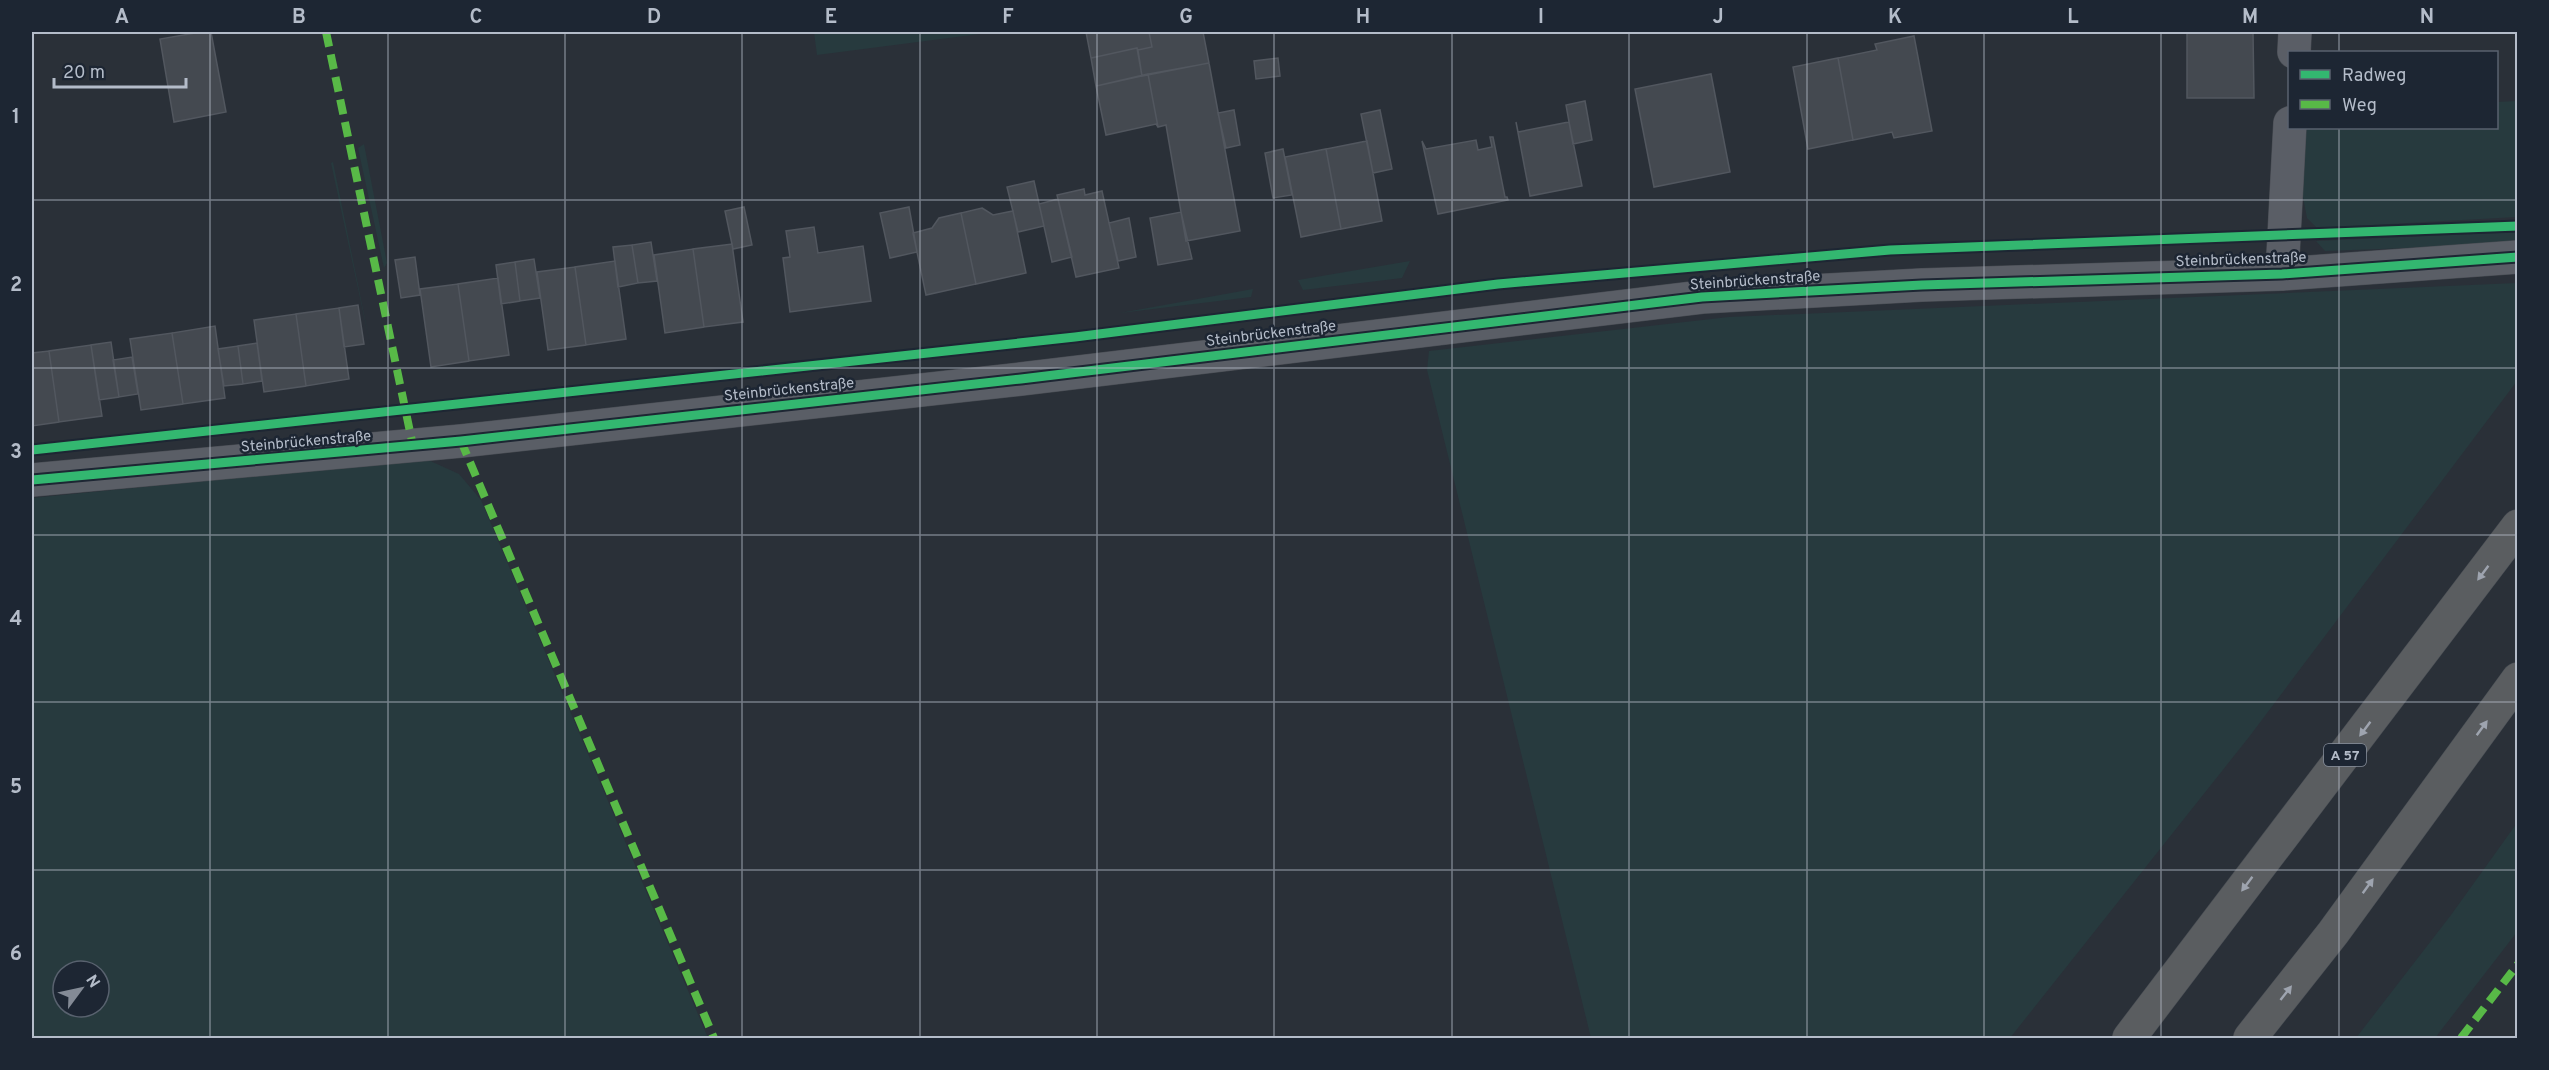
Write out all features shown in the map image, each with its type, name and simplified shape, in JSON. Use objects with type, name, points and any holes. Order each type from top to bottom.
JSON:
[{"type":"highway","name":"A 57","points":[[2129,1038],[2517,526]]},
{"type":"highway","points":[[2250,1038],[2334,933],[2517,679]]},
{"type":"highway","points":[[2110,1038],[2171,984]]},
{"type":"street","points":[[2294,51],[2295,32]]},
{"type":"street","name":"Steinbrückenstraße","points":[[2282,274],[2289,129]]},
{"type":"street","name":"Steinbrückenstraße","points":[[32,480],[461,441],[1022,379],[1702,297],[1922,285],[2282,274],[2517,258]]},
{"type":"green space","points":[[814,32],[995,32],[817,55]]},
{"type":"green space","points":[[2517,101],[2517,217],[2317,228],[2307,218],[2303,197],[2303,129],[2498,129],[2498,102]]},
{"type":"green space","points":[[364,144],[387,263],[384,268],[358,148]]},
{"type":"green space","points":[[333,162],[370,344],[331,163]]},
{"type":"green space","points":[[2518,232],[2517,244],[2325,251],[2316,241]]},
{"type":"green space","points":[[1410,261],[1402,278],[1303,290],[1298,280]]},
{"type":"green space","points":[[2517,283],[2517,381],[2249,737],[2010,1038],[1591,1038],[1427,370],[1429,351],[1729,317]]},
{"type":"green space","points":[[1253,289],[1251,297],[1120,313]]},
{"type":"green space","points":[[426,459],[459,474],[481,500],[708,1038],[32,1038],[32,498]]},
{"type":"green space","points":[[2517,823],[2517,932],[2435,1038],[2356,1038],[2451,915]]},
{"type":"building","points":[[211,32],[226,112],[174,122],[160,39]]},
{"type":"building","points":[[1086,32],[1149,32],[1152,47],[1091,58]]},
{"type":"building","points":[[1149,32],[1203,32],[1209,63],[1142,76],[1138,50],[1152,47]]},
{"type":"building","points":[[2187,32],[2253,32],[2254,98],[2187,98]]},
{"type":"building","points":[[1914,36],[1932,131],[1894,138],[1892,132],[1853,140],[1838,58],[1877,50],[1875,44]]},
{"type":"building","points":[[1137,48],[1142,76],[1096,86],[1091,58]]},
{"type":"building","points":[[1278,58],[1280,76],[1256,79],[1254,61]]},
{"type":"building","points":[[1838,58],[1853,140],[1808,149],[1793,67]]},
{"type":"building","points":[[1209,63],[1240,231],[1186,241],[1166,125],[1158,127],[1148,74]]},
{"type":"building","points":[[1148,74],[1158,127],[1156,124],[1106,135],[1096,86]]},
{"type":"building","points":[[1711,74],[1730,172],[1654,187],[1635,89]]},
{"type":"building","points":[[1585,101],[1592,140],[1573,144],[1566,105]]},
{"type":"building","points":[[1234,110],[1240,145],[1226,148],[1218,113]]},
{"type":"building","points":[[1380,110],[1392,169],[1373,173],[1361,114]]},
{"type":"building","points":[[1516,122],[1518,132],[1569,122],[1582,186],[1530,196]]},
{"type":"building","points":[[1490,137],[1493,137],[1505,197],[1508,200],[1438,214],[1422,141],[1426,149],[1476,140],[1478,150],[1492,147]]},
{"type":"building","points":[[1367,141],[1382,221],[1341,229],[1326,149]]},
{"type":"building","points":[[1283,149],[1292,195],[1273,198],[1265,153]]},
{"type":"building","points":[[1326,149],[1341,229],[1301,237],[1285,157]]},
{"type":"building","points":[[1034,181],[1044,226],[1018,232],[1007,187]]},
{"type":"building","points":[[1084,189],[1085,195],[1102,191],[1119,268],[1076,277],[1057,195]]},
{"type":"building","points":[[1058,199],[1072,257],[1052,262],[1039,204]]},
{"type":"building","points":[[744,207],[752,245],[733,249],[725,211]]},
{"type":"building","points":[[909,207],[917,252],[890,258],[880,213]]},
{"type":"building","points":[[982,208],[993,215],[1013,211],[1026,273],[976,284],[961,213]]},
{"type":"building","points":[[1181,212],[1192,259],[1158,265],[1150,218]]},
{"type":"building","points":[[961,213],[976,284],[926,295],[913,233],[932,228],[939,218]]},
{"type":"building","points":[[1129,218],[1136,257],[1118,261],[1109,223]]},
{"type":"building","points":[[814,227],[818,253],[863,246],[871,301],[790,312],[783,258],[790,257],[786,231]]},
{"type":"building","points":[[651,242],[657,281],[638,283],[632,245]]},
{"type":"building","points":[[732,244],[743,322],[704,327],[693,249]]},
{"type":"building","points":[[632,245],[638,283],[618,287],[613,247]]},
{"type":"building","points":[[693,249],[704,327],[665,333],[654,255]]},
{"type":"building","points":[[415,257],[420,295],[401,298],[395,260]]},
{"type":"building","points":[[534,259],[540,298],[520,301],[515,262]]},
{"type":"building","points":[[615,261],[626,339],[586,345],[575,267]]},
{"type":"building","points":[[515,262],[520,301],[501,304],[496,265]]},
{"type":"building","points":[[575,267],[586,345],[548,350],[537,272]]},
{"type":"building","points":[[498,278],[509,355],[469,361],[458,284]]},
{"type":"building","points":[[458,284],[469,361],[431,367],[420,289]]},
{"type":"building","points":[[358,305],[364,344],[344,347],[339,308]]},
{"type":"building","points":[[339,308],[349,379],[306,386],[296,314]]},
{"type":"building","points":[[296,314],[306,386],[264,392],[254,320]]},
{"type":"building","points":[[215,326],[225,398],[183,404],[172,333]]},
{"type":"building","points":[[172,333],[183,404],[141,410],[130,339]]},
{"type":"building","points":[[111,342],[119,397],[99,400],[91,345]]},
{"type":"building","points":[[257,343],[262,381],[243,384],[238,346]]},
{"type":"building","points":[[91,345],[102,416],[59,422],[49,351]]},
{"type":"building","points":[[238,346],[243,384],[224,386],[218,349]]},
{"type":"building","points":[[49,351],[59,422],[32,426],[32,353]]},
{"type":"building","points":[[132,357],[138,394],[119,397],[113,360]]},
{"type":"marked path","points":[[326,32],[413,446]]},
{"type":"marked path","points":[[461,441],[714,1038]]},
{"type":"marked path","points":[[2461,1038],[2518,964]]},
{"type":"cycle path","points":[[32,450],[1075,337],[1498,284],[1890,250],[2518,226]]},
{"type":"cycle path","points":[[32,480],[461,441],[1021,379],[1702,297],[1922,285],[2282,274],[2518,257]]}]
